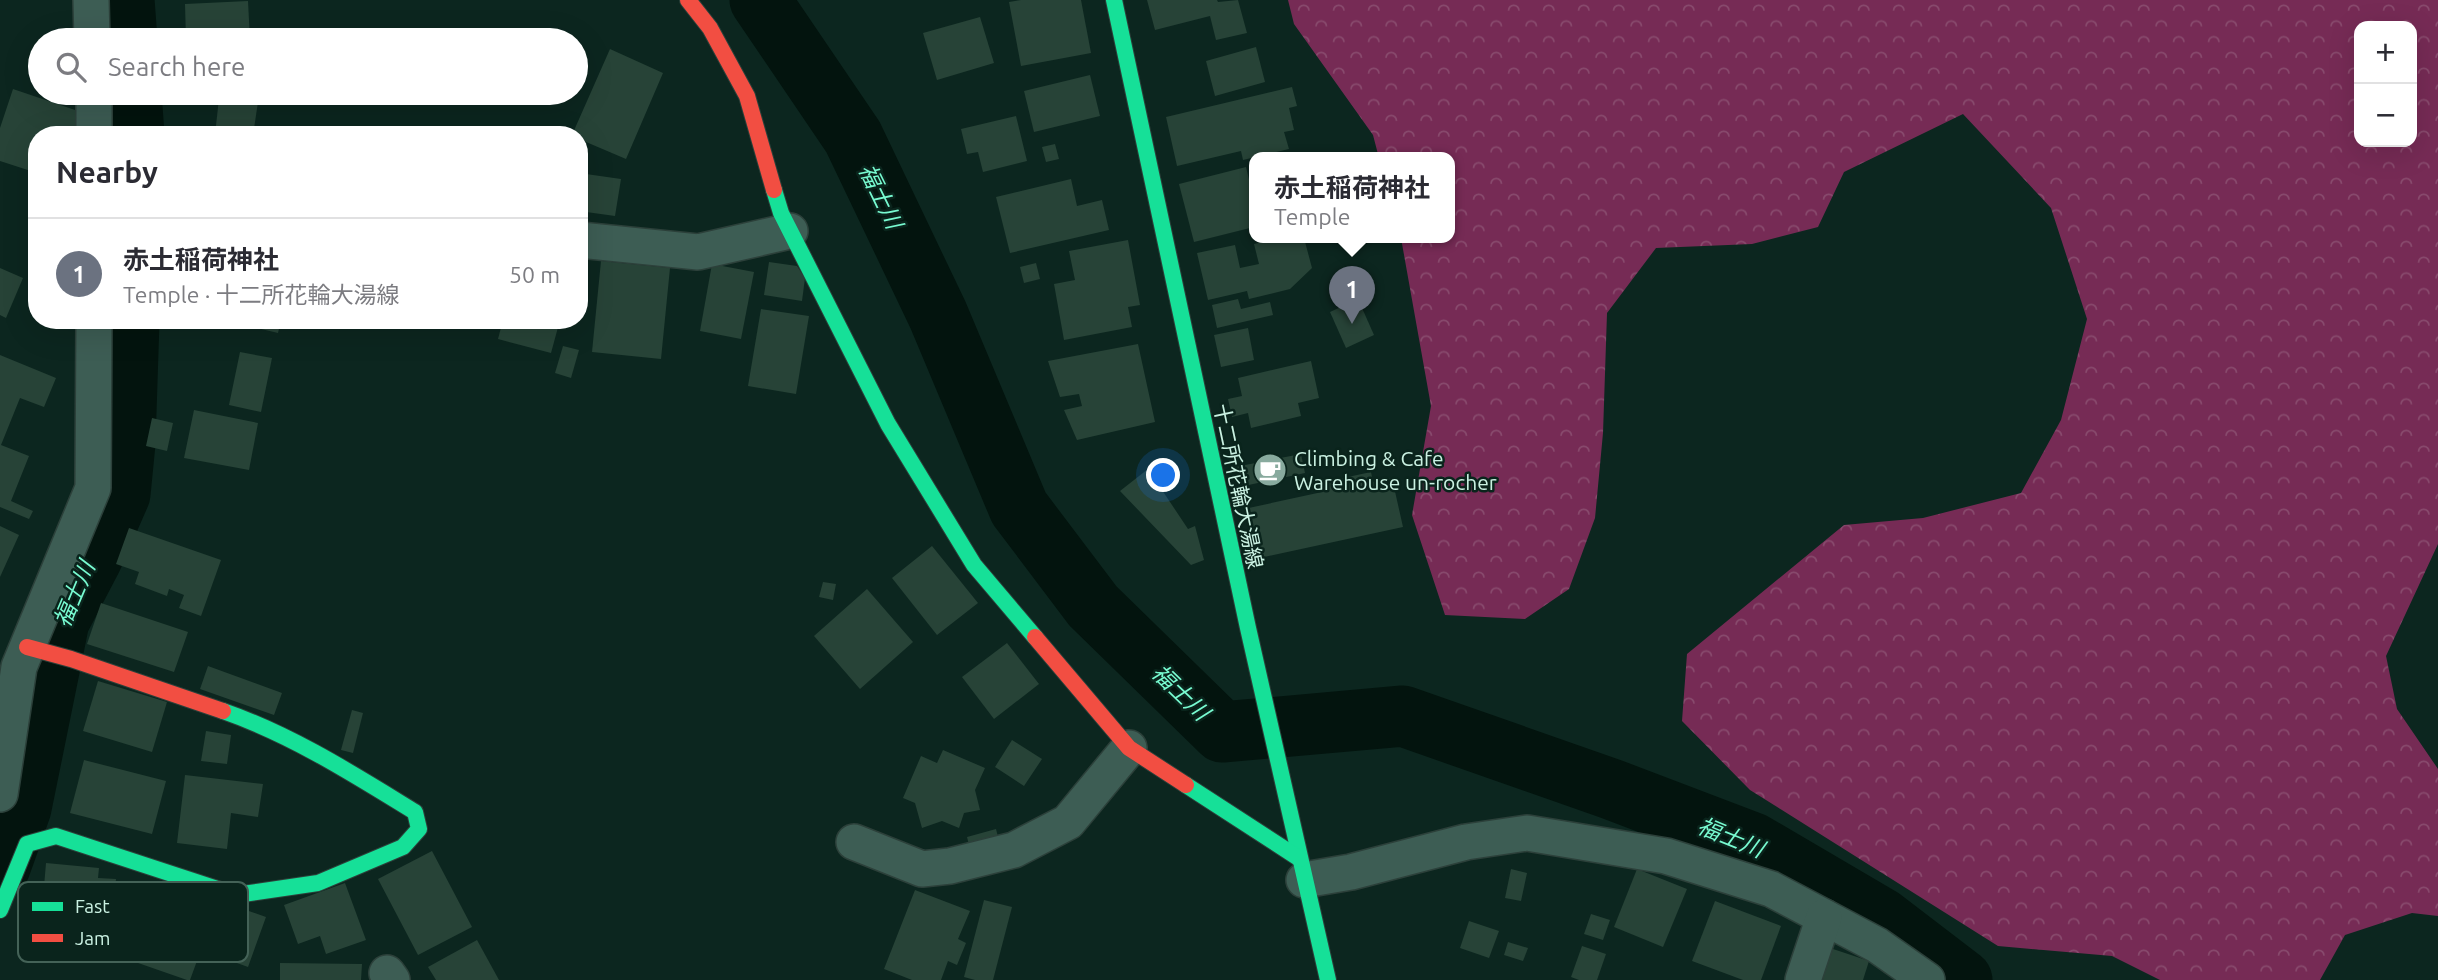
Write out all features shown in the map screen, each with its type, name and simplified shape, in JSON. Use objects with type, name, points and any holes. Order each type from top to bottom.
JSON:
[{"type":"street","points":[[91,0],[92,28]]},
{"type":"street","points":[[688,0],[710,28],[747,96],[781,213],[888,424],[974,565],[1129,748],[1302,869],[1351,872],[1466,842],[1527,833],[1666,856],[1771,889],[1877,945],[1927,980]]},
{"type":"street","name":"十二所花輪大湯線","points":[[1114,0],[1248,628],[1328,980]]},
{"type":"street","points":[[94,105],[94,126]]},
{"type":"street","points":[[588,241],[698,252],[790,231]]},
{"type":"street","points":[[0,794],[15,658],[93,488],[94,329]]},
{"type":"street","points":[[15,658],[71,659],[254,722],[319,754],[415,812],[419,829],[403,847],[318,883],[248,893]]},
{"type":"street","points":[[854,842],[922,869],[950,866],[1014,850],[1068,822],[1129,748]]},
{"type":"street","points":[[0,910],[27,844],[57,836],[197,882]]},
{"type":"street","points":[[1803,980],[1824,917]]},
{"type":"green space","points":[[1288,0],[2438,0],[2438,544],[2386,656],[2397,709],[2438,769],[2438,916],[2412,913],[2345,935],[2320,980],[2160,980],[2112,956],[1998,946],[1750,790],[1682,721],[1687,654],[1844,525],[1923,518],[2021,493],[2061,420],[2087,319],[2051,208],[1963,114],[1844,172],[1818,227],[1752,244],[1656,248],[1607,313],[1603,433],[1595,518],[1569,589],[1525,619],[1445,615],[1412,515],[1431,406],[1402,243],[1455,243],[1455,152],[1377,152],[1373,135],[1294,24]]},
{"type":"building","points":[[1081,0],[1091,53],[1021,66],[1009,2]]},
{"type":"building","points":[[1147,0],[1238,0],[1247,33],[1216,40],[1210,16],[1155,30]]},
{"type":"building","points":[[248,1],[249,28],[186,28],[185,4]]},
{"type":"building","points":[[980,17],[994,63],[937,80],[923,33]]},
{"type":"building","points":[[1256,47],[1265,82],[1215,96],[1206,61]]},
{"type":"building","points":[[610,49],[663,73],[626,159],[588,143],[588,126],[576,126],[585,105],[588,105],[588,99]]},
{"type":"building","points":[[1090,75],[1100,116],[1034,132],[1024,91]]},
{"type":"building","points":[[1292,87],[1297,106],[1289,108],[1294,130],[1284,132],[1289,149],[1249,152],[1249,159],[1243,160],[1241,151],[1177,166],[1166,117]]},
{"type":"building","points":[[13,89],[28,94],[28,105],[60,105],[81,112],[76,126],[28,126],[28,170],[0,161],[0,128]]},
{"type":"building","points":[[218,105],[258,105],[254,126],[216,126]]},
{"type":"building","points":[[1016,116],[1027,161],[983,172],[978,152],[967,154],[961,129]]},
{"type":"building","points":[[1055,144],[1059,159],[1046,162],[1042,147]]},
{"type":"building","points":[[1246,167],[1249,179],[1249,228],[1194,242],[1179,184]]},
{"type":"building","points":[[588,174],[621,179],[615,216],[588,212]]},
{"type":"building","points":[[1071,179],[1077,206],[1102,200],[1109,230],[1010,253],[996,197]]},
{"type":"building","points":[[1128,240],[1140,305],[1128,307],[1132,327],[1064,340],[1054,284],[1075,280],[1069,251]]},
{"type":"building","points":[[1305,243],[1312,268],[1290,289],[1249,299],[1247,291],[1208,300],[1197,253],[1235,245],[1240,268],[1259,264],[1254,244]]},
{"type":"building","points":[[601,261],[670,268],[661,359],[592,352]]},
{"type":"building","points":[[769,262],[797,266],[805,278],[802,301],[764,295]]},
{"type":"building","points":[[1036,263],[1040,279],[1024,283],[1020,267]]},
{"type":"building","points":[[712,264],[754,272],[741,339],[700,331]]},
{"type":"building","points":[[0,268],[23,278],[6,318],[0,315]]},
{"type":"building","points":[[1238,299],[1241,309],[1270,302],[1273,315],[1217,328],[1212,305]]},
{"type":"building","points":[[1358,299],[1374,335],[1346,348],[1330,312]]},
{"type":"building","points":[[761,309],[809,316],[796,394],[748,386]]},
{"type":"building","points":[[1248,328],[1254,360],[1221,367],[1214,335]]},
{"type":"building","points":[[261,329],[279,329],[278,333]]},
{"type":"building","points":[[501,329],[558,329],[551,353],[498,339]]},
{"type":"building","points":[[1138,344],[1155,422],[1077,440],[1064,410],[1082,406],[1079,394],[1060,397],[1048,361]]},
{"type":"building","points":[[563,346],[579,350],[571,378],[555,373]]},
{"type":"building","points":[[240,352],[272,358],[261,412],[229,405]]},
{"type":"building","points":[[0,355],[56,378],[44,407],[20,398],[1,445],[29,456],[11,501],[33,511],[29,519],[0,507]]},
{"type":"building","points":[[1311,361],[1319,398],[1298,403],[1301,416],[1251,428],[1248,413],[1232,417],[1228,399],[1242,396],[1238,378]]},
{"type":"building","points":[[194,410],[258,423],[249,470],[184,458]]},
{"type":"building","points":[[152,418],[173,423],[167,451],[146,446]]},
{"type":"building","name":"Climbing & Cafe Warehouse un-rocher","points":[[1301,454],[1305,473],[1239,487],[1235,467]]},
{"type":"building","points":[[1148,469],[1188,529],[1195,526],[1204,560],[1191,565],[1120,491]]},
{"type":"building","points":[[1371,472],[1373,482],[1392,478],[1403,527],[1255,559],[1244,509],[1322,492],[1320,483]]},
{"type":"building","points":[[0,526],[19,535],[0,577]]},
{"type":"building","points":[[129,528],[221,560],[201,616],[179,608],[184,595],[169,589],[167,596],[135,584],[139,572],[116,564]]},
{"type":"building","points":[[932,546],[978,603],[937,635],[892,578]]},
{"type":"building","points":[[823,582],[836,584],[833,600],[819,597]]},
{"type":"building","points":[[867,589],[913,642],[860,689],[814,636]]},
{"type":"building","points":[[101,603],[188,632],[174,672],[87,644]]},
{"type":"building","points":[[1007,643],[1039,684],[994,719],[962,677]]},
{"type":"building","points":[[208,666],[282,693],[274,715],[200,689]]},
{"type":"building","points":[[98,681],[167,702],[152,752],[83,731]]},
{"type":"building","points":[[352,710],[363,713],[353,753],[341,750]]},
{"type":"building","points":[[206,731],[231,735],[227,764],[201,761]]},
{"type":"building","points":[[1012,740],[1042,759],[1024,786],[995,767]]},
{"type":"building","points":[[943,750],[985,768],[975,790],[980,810],[964,813],[959,828],[942,821],[922,828],[915,803],[903,798],[921,756],[937,763]]},
{"type":"building","points":[[84,760],[166,781],[152,834],[70,813]]},
{"type":"building","points":[[185,775],[263,784],[258,817],[231,813],[227,849],[177,843]]},
{"type":"building","points":[[996,829],[999,841],[970,849],[967,837]]},
{"type":"building","points":[[432,851],[472,927],[418,955],[378,879]]},
{"type":"building","points":[[46,863],[99,868],[98,878],[116,879],[116,882],[44,882]]},
{"type":"building","points":[[1511,869],[1527,873],[1521,901],[1505,898]]},
{"type":"building","points":[[1637,869],[1687,889],[1663,947],[1614,927]]},
{"type":"building","points":[[345,883],[366,940],[326,954],[320,936],[298,944],[284,905]]},
{"type":"building","points":[[915,890],[970,911],[958,939],[966,943],[957,965],[948,961],[941,980],[912,980],[884,969]]},
{"type":"building","points":[[984,900],[1012,907],[993,980],[975,980],[964,977]]},
{"type":"building","points":[[1715,901],[1781,926],[1761,980],[1743,980],[1692,961]]},
{"type":"building","points":[[248,911],[266,917],[248,967],[234,962],[248,962]]},
{"type":"building","points":[[1591,914],[1610,920],[1603,940],[1584,934]]},
{"type":"building","points":[[1469,921],[1499,931],[1489,958],[1460,948]]},
{"type":"building","points":[[477,940],[499,980],[436,980],[428,967]]},
{"type":"building","points":[[1508,942],[1528,948],[1523,961],[1504,955]]},
{"type":"building","points":[[1821,945],[1869,961],[1863,980],[1809,980]]},
{"type":"building","points":[[1582,946],[1606,954],[1597,980],[1571,977]]},
{"type":"building","points":[[135,962],[197,962],[190,980]]},
{"type":"building","points":[[280,963],[362,964],[361,980],[280,980]]},
{"type":"waterway","name":"福士川","points":[[124,0],[126,28]]},
{"type":"waterway","name":"福士川","points":[[760,0],[853,137],[938,315],[1019,508],[1093,606],[1222,732],[1403,716],[1611,789],[1753,843],[1881,918],[1962,980]]},
{"type":"waterway","name":"福士川","points":[[132,105],[133,126]]},
{"type":"waterway","name":"福士川","points":[[0,867],[21,808],[59,621],[92,558],[120,494],[125,443],[129,329]]},
{"type":"traffic: fast","points":[[1114,0],[1248,628],[1328,980]]},
{"type":"traffic: fast","points":[[774,190],[781,213],[888,424],[974,565],[1035,637]]},
{"type":"traffic: fast","points":[[223,711],[298,743],[369,784],[415,812],[419,829],[403,847],[318,883],[248,893]]},
{"type":"traffic: fast","points":[[1186,785],[1300,859]]},
{"type":"traffic: fast","points":[[0,910],[27,844],[56,836],[196,882]]},
{"type":"traffic: jam","points":[[688,0],[710,28],[747,96],[774,190]]},
{"type":"traffic: jam","points":[[1035,637],[1129,748],[1186,785]]},
{"type":"traffic: jam","points":[[27,647],[71,659],[223,711]]},
{"type":"place","name":"赤土稲荷神社","points":[[1352,324]]},
{"type":"place","name":"Climbing & Cafe Warehouse un-rocher","points":[[1270,470]]}]
